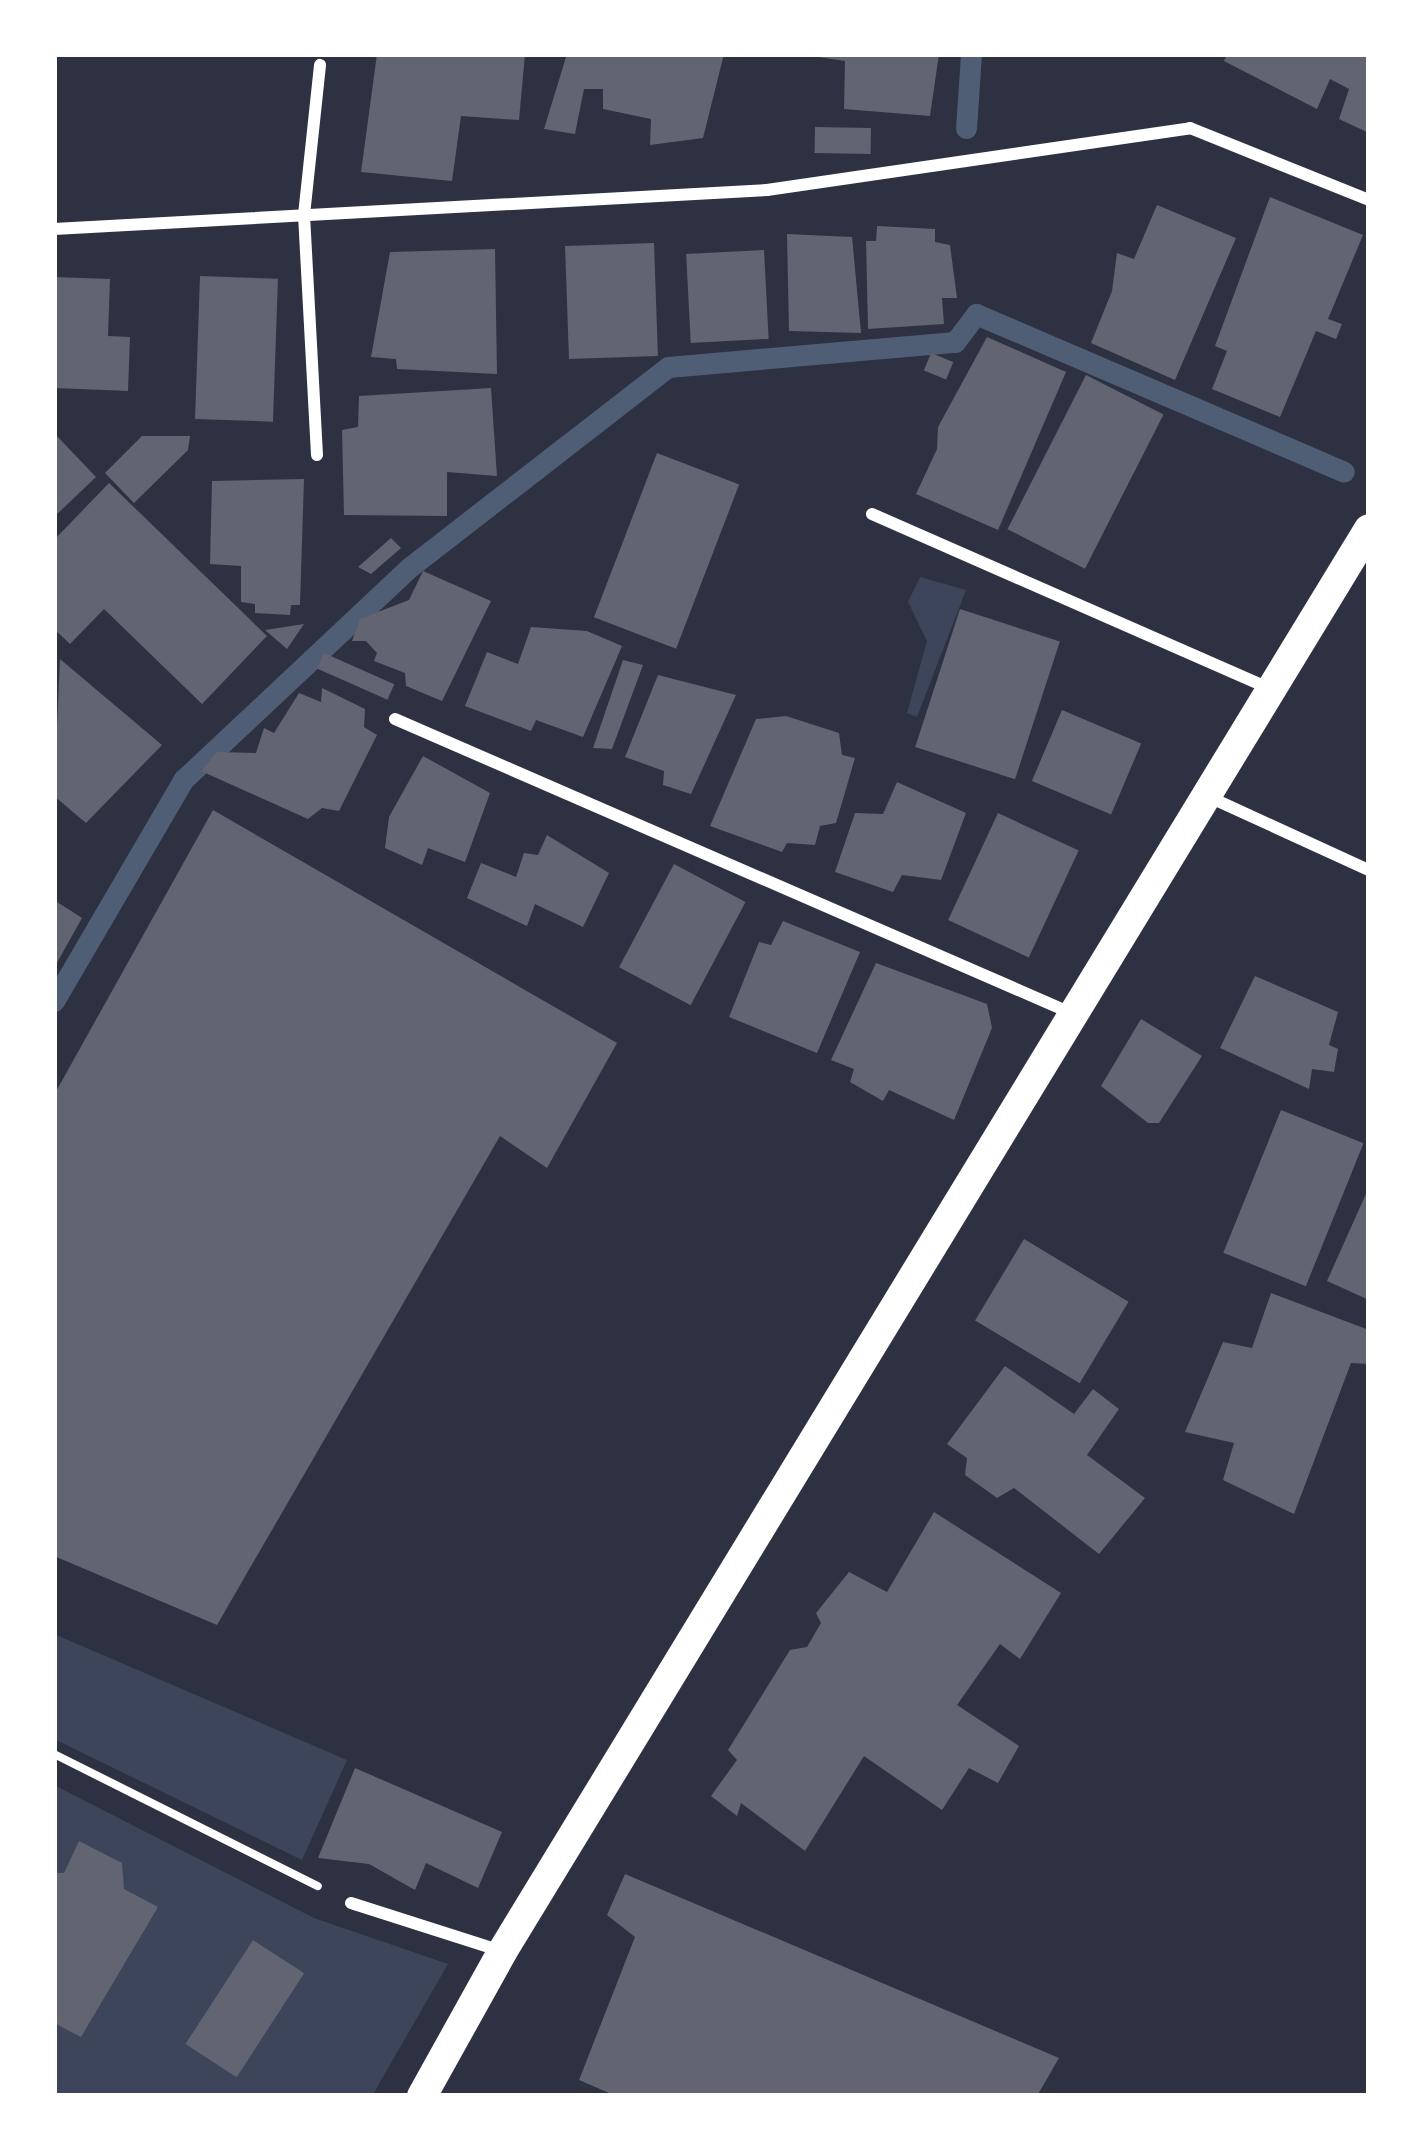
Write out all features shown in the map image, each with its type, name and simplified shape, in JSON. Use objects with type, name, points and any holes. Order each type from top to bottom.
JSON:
[{"type":"main road","points":[[422,2096],[502,1952],[1369,529]]},
{"type":"street","points":[[317,454],[304,215],[320,65]]},
{"type":"street","points":[[54,229],[767,190],[1190,128],[1369,200]]},
{"type":"street","points":[[872,514],[1268,688]]},
{"type":"street","points":[[395,719],[1073,1014]]},
{"type":"street","points":[[1204,795],[1369,871]]},
{"type":"street","points":[[351,1903],[502,1952]]},
{"type":"path","points":[[54,1754],[351,1903]]},
{"type":"shaded area","points":[[920,577],[966,590],[917,717],[907,713],[927,641],[908,602]]},
{"type":"shaded area","points":[[54,1634],[347,1760],[302,1860],[54,1739]]},
{"type":"shaded area","points":[[54,1785],[314,1918],[448,1964],[372,2096],[54,2096]]},
{"type":"building","points":[[377,54],[525,54],[519,120],[461,116],[452,181],[361,172]]},
{"type":"building","points":[[567,54],[724,54],[703,138],[650,145],[651,119],[603,109],[603,89],[584,89],[575,134],[544,129]]},
{"type":"building","points":[[799,54],[939,54],[930,116],[844,109],[845,61]]},
{"type":"building","points":[[1227,54],[1369,54],[1369,133],[1339,119],[1349,89],[1330,79],[1317,109],[1224,61]]},
{"type":"building","points":[[815,127],[871,128],[871,154],[815,153]]},
{"type":"building","points":[[1270,197],[1363,235],[1328,319],[1342,324],[1336,339],[1316,331],[1280,417],[1212,389],[1227,351],[1215,346]]},
{"type":"building","points":[[1157,205],[1236,238],[1175,380],[1091,343],[1112,291],[1117,253],[1134,259]]},
{"type":"building","points":[[877,226],[935,229],[935,242],[950,245],[957,298],[942,298],[944,324],[868,329],[866,241],[876,241]]},
{"type":"building","points":[[787,234],[852,237],[861,333],[789,331]]},
{"type":"building","points":[[654,243],[658,356],[569,359],[565,246]]},
{"type":"building","points":[[495,249],[497,374],[397,369],[396,359],[371,357],[390,252]]},
{"type":"building","points":[[764,250],[769,339],[691,343],[686,254]]},
{"type":"building","points":[[200,276],[278,279],[273,422],[195,419]]},
{"type":"building","points":[[54,277],[110,279],[108,336],[130,337],[128,391],[54,388]]},
{"type":"building","points":[[987,337],[1066,372],[998,530],[916,494],[937,449],[938,427]]},
{"type":"building","points":[[931,353],[953,362],[946,380],[924,371]]},
{"type":"building","points":[[1086,375],[1164,414],[1085,569],[1007,529]]},
{"type":"building","points":[[491,388],[497,476],[447,472],[447,516],[344,515],[342,430],[358,427],[359,396]]},
{"type":"building","points":[[54,433],[96,477],[54,517]]},
{"type":"building","points":[[142,436],[190,436],[188,450],[134,503],[105,473]]},
{"type":"building","points":[[657,453],[739,485],[676,649],[594,617]]},
{"type":"building","points":[[304,479],[300,605],[291,605],[290,615],[255,613],[255,604],[241,602],[241,566],[210,564],[212,481]]},
{"type":"building","points":[[109,483],[267,636],[202,704],[104,609],[70,644],[54,629],[54,540]]},
{"type":"building","points":[[391,538],[401,548],[371,574],[358,567]]},
{"type":"building","points":[[423,571],[491,601],[442,701],[406,686],[405,673],[374,661],[377,653],[366,641],[352,641],[360,619],[409,600]]},
{"type":"building","points":[[960,609],[1060,641],[1015,779],[915,747]]},
{"type":"building","points":[[304,624],[287,649],[265,630]]},
{"type":"building","points":[[531,627],[587,631],[622,646],[583,737],[536,720],[531,731],[465,706],[487,652],[518,664]]},
{"type":"building","points":[[324,653],[394,684],[387,700],[317,669]]},
{"type":"building","points":[[60,659],[162,745],[86,823],[54,796]]},
{"type":"building","points":[[623,660],[643,665],[612,749],[593,748]]},
{"type":"building","points":[[658,675],[736,695],[691,794],[663,785],[664,771],[625,757]]},
{"type":"building","points":[[322,688],[365,709],[364,727],[377,735],[339,811],[322,808],[308,819],[201,771],[217,752],[256,753],[264,728],[274,733],[299,693],[321,702]]},
{"type":"building","points":[[1062,710],[1141,744],[1111,814],[1032,781]]},
{"type":"building","points":[[786,716],[839,733],[842,755],[855,758],[836,823],[820,826],[815,845],[787,843],[782,852],[710,826],[756,719]]},
{"type":"building","points":[[423,756],[490,793],[465,862],[428,848],[422,865],[385,848],[389,817]]},
{"type":"building","points":[[897,782],[966,813],[941,880],[902,875],[893,892],[835,872],[855,813],[883,814]]},
{"type":"building","points":[[213,810],[617,1043],[547,1168],[500,1136],[217,1625],[54,1556],[54,1095]]},
{"type":"building","points":[[998,813],[1079,851],[1029,958],[948,920]]},
{"type":"building","points":[[547,835],[609,873],[583,927],[535,904],[527,926],[467,898],[481,863],[516,877],[524,853],[538,855]]},
{"type":"building","points":[[674,864],[746,902],[691,1005],[619,967]]},
{"type":"building","points":[[54,900],[82,918],[54,968]]},
{"type":"building","points":[[783,921],[860,952],[817,1053],[729,1017],[759,942],[771,945]]},
{"type":"building","points":[[876,963],[987,1004],[992,1028],[954,1120],[889,1090],[883,1101],[850,1082],[854,1069],[831,1060]]},
{"type":"building","points":[[1255,976],[1338,1012],[1329,1045],[1338,1049],[1334,1072],[1312,1069],[1309,1089],[1220,1048]]},
{"type":"building","points":[[1141,1019],[1202,1056],[1159,1123],[1148,1123],[1101,1086]]},
{"type":"building","points":[[1281,1110],[1364,1143],[1306,1286],[1223,1253]]},
{"type":"building","points":[[1369,1187],[1369,1300],[1327,1281]]},
{"type":"building","points":[[1024,1239],[1129,1302],[1080,1383],[975,1320]]},
{"type":"building","points":[[1271,1293],[1369,1330],[1369,1364],[1351,1363],[1294,1514],[1223,1480],[1234,1443],[1185,1432],[1223,1342],[1252,1348]]},
{"type":"building","points":[[1005,1366],[1074,1414],[1093,1389],[1119,1409],[1087,1455],[1145,1498],[1099,1554],[1014,1488],[997,1498],[965,1475],[967,1458],[947,1444]]},
{"type":"building","points":[[934,1512],[1061,1593],[1020,1659],[1000,1644],[957,1705],[1019,1746],[998,1783],[969,1768],[942,1810],[864,1756],[805,1851],[741,1803],[737,1816],[711,1796],[737,1760],[728,1750],[790,1650],[807,1647],[821,1623],[816,1613],[849,1572],[887,1592]]},
{"type":"building","points":[[355,1768],[502,1832],[478,1888],[426,1863],[415,1890],[369,1864],[318,1858]]},
{"type":"building","points":[[79,1841],[122,1863],[124,1889],[158,1907],[81,2037],[54,2023],[54,1873],[64,1873]]},
{"type":"building","points":[[625,1874],[1059,2058],[1037,2096],[616,2096],[579,2080],[635,1937],[607,1915]]},
{"type":"building","points":[[253,1940],[304,1973],[237,2077],[185,2044]]},
{"type":"waterway","points":[[966,128],[971,54]]},
{"type":"waterway","points":[[54,1001],[183,780],[410,567],[668,367],[955,342],[976,314],[1344,472]]}]
